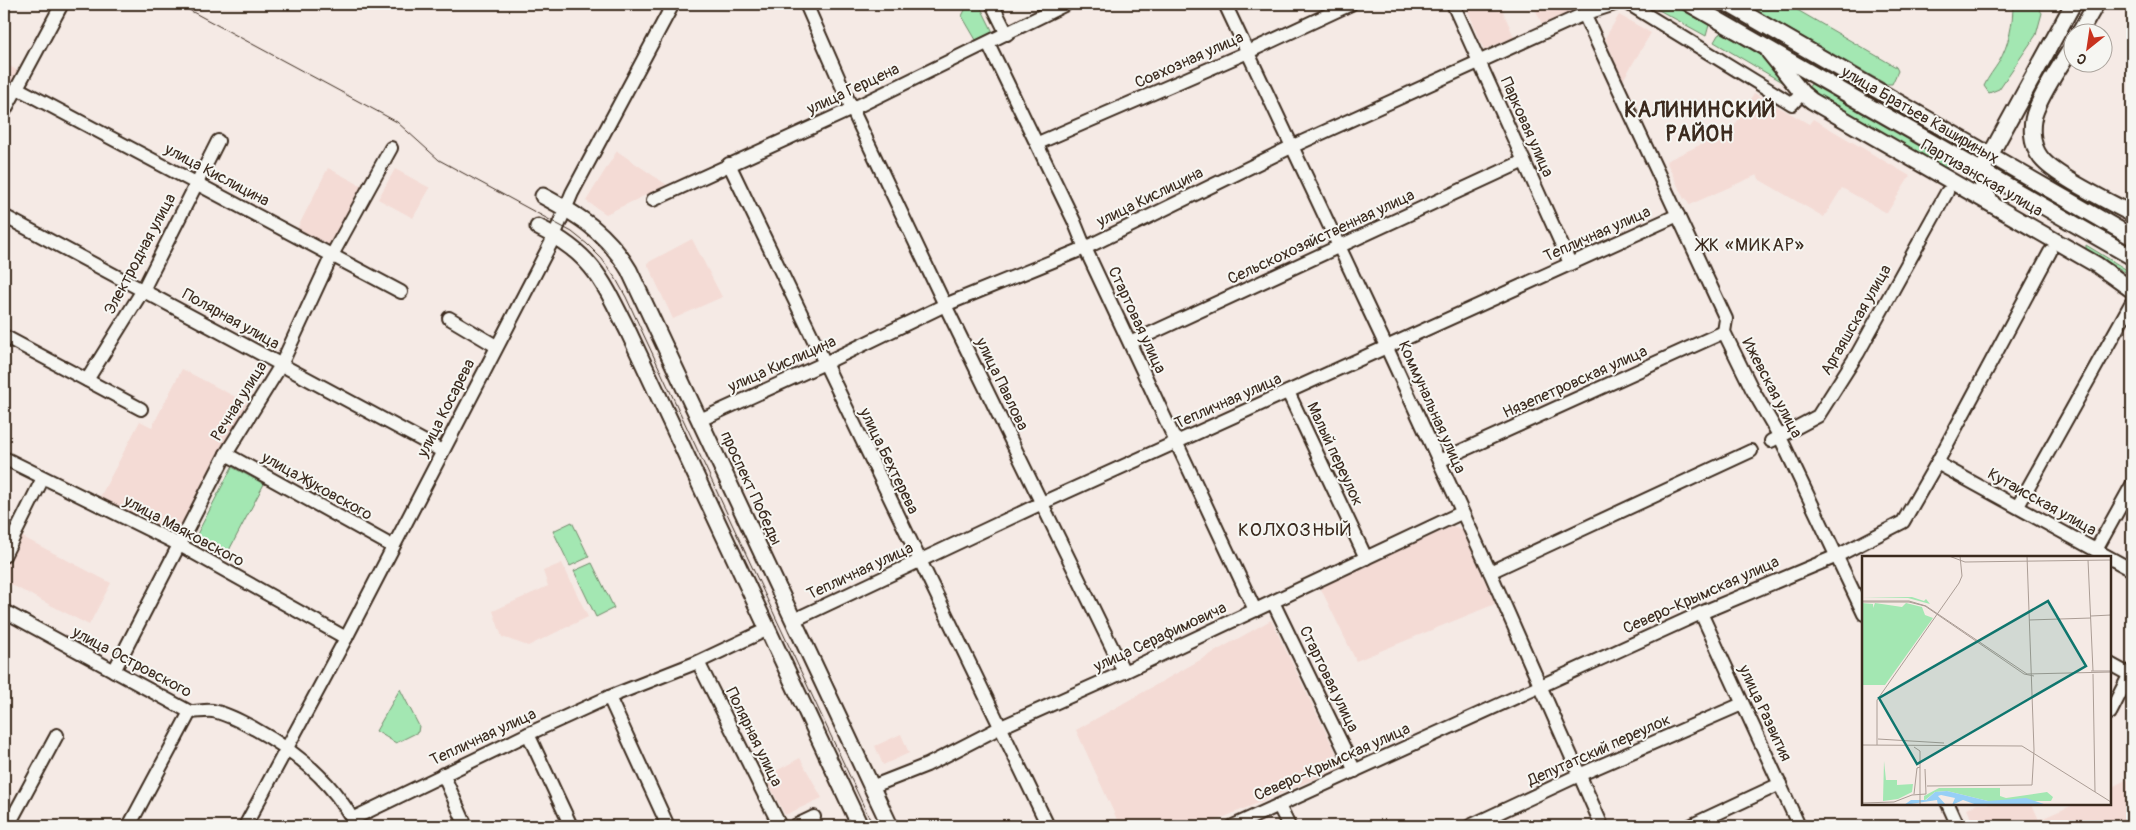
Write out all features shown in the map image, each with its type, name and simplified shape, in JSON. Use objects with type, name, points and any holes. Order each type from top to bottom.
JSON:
[{"type":"main road","name":"улица Братьев Кашириных","points":[[1690,4],[2132,256]]},
{"type":"main road","name":"улица Братьев Кашириных","points":[[1728,4],[2132,237]]},
{"type":"main road","points":[[2060,4],[2059,11],[2062,23]]},
{"type":"main road","points":[[1992,204],[1983,190],[1982,170],[2073,4]]},
{"type":"main road","points":[[2086,22],[2096,4]]},
{"type":"main road","points":[[1764,46],[1807,97]]},
{"type":"main road","points":[[2064,61],[2036,109],[2033,124],[2034,142],[2041,158],[2053,168],[2132,214]]},
{"type":"main road","name":"Партизанская улица","points":[[1807,97],[2097,265],[2132,290]]},
{"type":"main road","name":"проспект Победы","points":[[543,196],[592,226],[620,254],[643,298],[890,826]]},
{"type":"main road","points":[[538,227],[566,242],[587,261],[602,280],[628,331],[860,826]]},
{"type":"street","points":[[4,112],[62,4]]},
{"type":"street","name":"улица Косарева","points":[[245,826],[346,638],[554,235],[586,165],[673,4]]},
{"type":"street","name":"улица Павлова","points":[[806,4],[852,109],[945,305],[1124,672]]},
{"type":"street","points":[[992,4],[1007,34]]},
{"type":"street","name":"улица Герцена","points":[[653,200],[852,109],[1066,4]]},
{"type":"street","name":"Коммунальная улица","points":[[1226,4],[1490,572],[1602,826]]},
{"type":"street","name":"Совхозная улица","points":[[1038,143],[1248,52],[1351,4]]},
{"type":"street","name":"Парковая улица","points":[[1453,4],[1570,264]]},
{"type":"street","name":"улица Кислицина","points":[[700,420],[945,305],[1085,248],[1291,147],[1480,61],[1584,14],[1615,4]]},
{"type":"street","points":[[1629,4],[1792,104],[1807,97]]},
{"type":"street","name":"Ижевская улица","points":[[1584,14],[1726,319],[1724,332],[1775,439],[1837,556],[1862,610]]},
{"type":"street","name":"Стартовая улица","points":[[988,43],[1038,143],[1085,248],[1255,610]]},
{"type":"street","name":"улица Кислицина","points":[[17,88],[401,292]]},
{"type":"street","name":"Электродная улица","points":[[87,380],[143,290],[218,141]]},
{"type":"street","name":"Речная улица","points":[[114,670],[226,454],[281,365],[332,255],[391,148]]},
{"type":"street","name":"Сельскохозяйственная улица","points":[[1130,343],[1524,160]]},
{"type":"street","name":"улица Бехтерева","points":[[730,164],[919,561],[1048,826]]},
{"type":"street","name":"Аргаяшская улица","points":[[1775,439],[1818,416],[1858,354],[1946,192]]},
{"type":"street","name":"Тепличная улица","points":[[794,620],[1042,502],[1678,215]]},
{"type":"street","name":"Полярная улица","points":[[4,216],[442,451]]},
{"type":"street","name":"Северо-Крымская улица","points":[[1233,826],[1701,613],[1837,556],[1902,522],[1937,463],[2050,252]]},
{"type":"street","points":[[2018,506],[2132,302]]},
{"type":"street","points":[[449,318],[496,346]]},
{"type":"street","name":"Нязепетровская улица","points":[[1438,461],[1724,332]]},
{"type":"street","points":[[4,336],[141,409]]},
{"type":"street","name":"Малый переулок","points":[[1288,392],[1366,558]]},
{"type":"street","points":[[1490,572],[1751,451]]},
{"type":"street","name":"улица Жуковского","points":[[226,454],[392,546]]},
{"type":"street","name":"улица Маяковского","points":[[4,458],[178,544],[346,638]]},
{"type":"street","name":"Кутаисская улица","points":[[1937,463],[2107,556]]},
{"type":"street","points":[[4,556],[43,478]]},
{"type":"street","points":[[2096,550],[2132,485]]},
{"type":"street","name":"улица Серафимовича","points":[[871,787],[927,765],[1001,727],[1124,672],[1462,513]]},
{"type":"street","name":"Кутаисская улица","points":[[2111,558],[2132,570]]},
{"type":"street","name":"Стартовая улица","points":[[1273,602],[1355,771]]},
{"type":"street","name":"улица Островского","points":[[4,611],[190,712],[211,711],[236,719],[287,749],[313,768],[338,796],[354,822]]},
{"type":"street","name":"улица Развития","points":[[1701,613],[1799,826]]},
{"type":"street","name":"Тепличная улица","points":[[354,822],[443,774],[528,734],[609,697],[698,662],[768,629]]},
{"type":"street","name":"Полярная улица","points":[[698,662],[780,826]]},
{"type":"street","points":[[2111,664],[2131,672],[2111,711]]},
{"type":"street","points":[[609,697],[668,826]]},
{"type":"street","name":"Депутатский переулок","points":[[1470,826],[1579,775],[1742,704]]},
{"type":"street","points":[[130,826],[190,712]]},
{"type":"street","points":[[528,734],[571,826]]},
{"type":"street","points":[[8,826],[58,735]]},
{"type":"street","points":[[443,774],[466,826]]},
{"type":"street","points":[[1690,826],[1780,784]]},
{"type":"street","points":[[1952,805],[1958,826]]},
{"type":"street","points":[[1279,806],[1289,826]]},
{"type":"street","points":[[795,826],[814,817]]},
{"type":"shaded area","points":[[1465,4],[1512,4],[1502,9],[1514,37],[1484,50]]},
{"type":"shaded area","points":[[1533,4],[1574,4],[1577,9],[1542,24]]},
{"type":"shaded area","points":[[1619,15],[1651,33],[1623,80],[1605,38]]},
{"type":"shaded area","points":[[4,63],[20,72],[4,102]]},
{"type":"shaded area","points":[[1754,93],[1809,124],[1813,119],[1910,176],[1887,213],[1842,188],[1824,217],[1760,180],[1757,175],[1689,205],[1686,198],[1684,199],[1666,161],[1732,130]]},
{"type":"shaded area","points":[[617,151],[667,185],[606,214],[586,201]]},
{"type":"shaded area","points":[[328,168],[362,186],[330,246],[297,229]]},
{"type":"shaded area","points":[[395,169],[430,188],[413,218],[378,199]]},
{"type":"shaded area","points":[[692,239],[722,297],[673,319],[647,263]]},
{"type":"shaded area","points":[[182,369],[247,403],[177,539],[99,499],[140,421],[152,427]]},
{"type":"shaded area","points":[[1453,526],[1462,529],[1495,604],[1356,661],[1320,587]]},
{"type":"shaded area","points":[[19,535],[111,583],[89,625],[4,581],[4,563]]},
{"type":"shaded area","points":[[562,563],[588,617],[528,646],[502,637],[493,611],[548,586],[543,571]]},
{"type":"shaded area","points":[[1271,620],[1343,767],[1203,826],[1120,826],[1076,730]]},
{"type":"shaded area","points":[[901,734],[909,753],[883,765],[875,746]]},
{"type":"shaded area","points":[[800,758],[822,798],[785,815],[765,777]]},
{"type":"shaded area","points":[[2132,775],[2132,823],[2124,826],[1974,826],[1967,809],[1975,805],[2032,805],[2039,820],[2073,805],[2111,805],[2111,788],[2130,778]]},
{"type":"green space","points":[[968,4],[979,4],[993,32],[976,40],[962,16]]},
{"type":"green space","points":[[1648,4],[1671,4],[1709,25],[1706,36]]},
{"type":"green space","points":[[1745,4],[1787,4],[1896,67],[1898,71],[1892,84],[1886,84]]},
{"type":"green space","points":[[2013,4],[2036,4],[2042,13],[2036,35],[1999,89],[1989,93],[1984,86],[1999,62],[2008,41]]},
{"type":"green space","points":[[1722,33],[1766,58],[1790,87],[1714,42],[1718,35]]},
{"type":"green space","points":[[1811,84],[1949,163],[1945,170],[1811,93],[1808,88]]},
{"type":"green space","points":[[2086,245],[2132,273],[2132,276],[2086,249]]},
{"type":"green space","points":[[232,467],[264,484],[227,554],[195,538]]},
{"type":"green space","points":[[572,522],[589,557],[570,566],[553,531]]},
{"type":"green space","points":[[592,563],[614,608],[596,617],[574,571]]},
{"type":"green space","points":[[400,689],[419,726],[418,732],[396,743],[376,731]]},
{"type":"tram line","points":[[178,4],[397,122],[439,160],[572,232],[602,259],[626,297],[873,826]]},
{"type":"district","name":"КАЛИНИНСКИЙ РАЙОН","points":[[1700,122]]},
{"type":"district","name":"ЖК «МИКАР»","points":[[1751,245]]},
{"type":"district","name":"КОЛХОЗНЫЙ","points":[[1295,530]]}]
